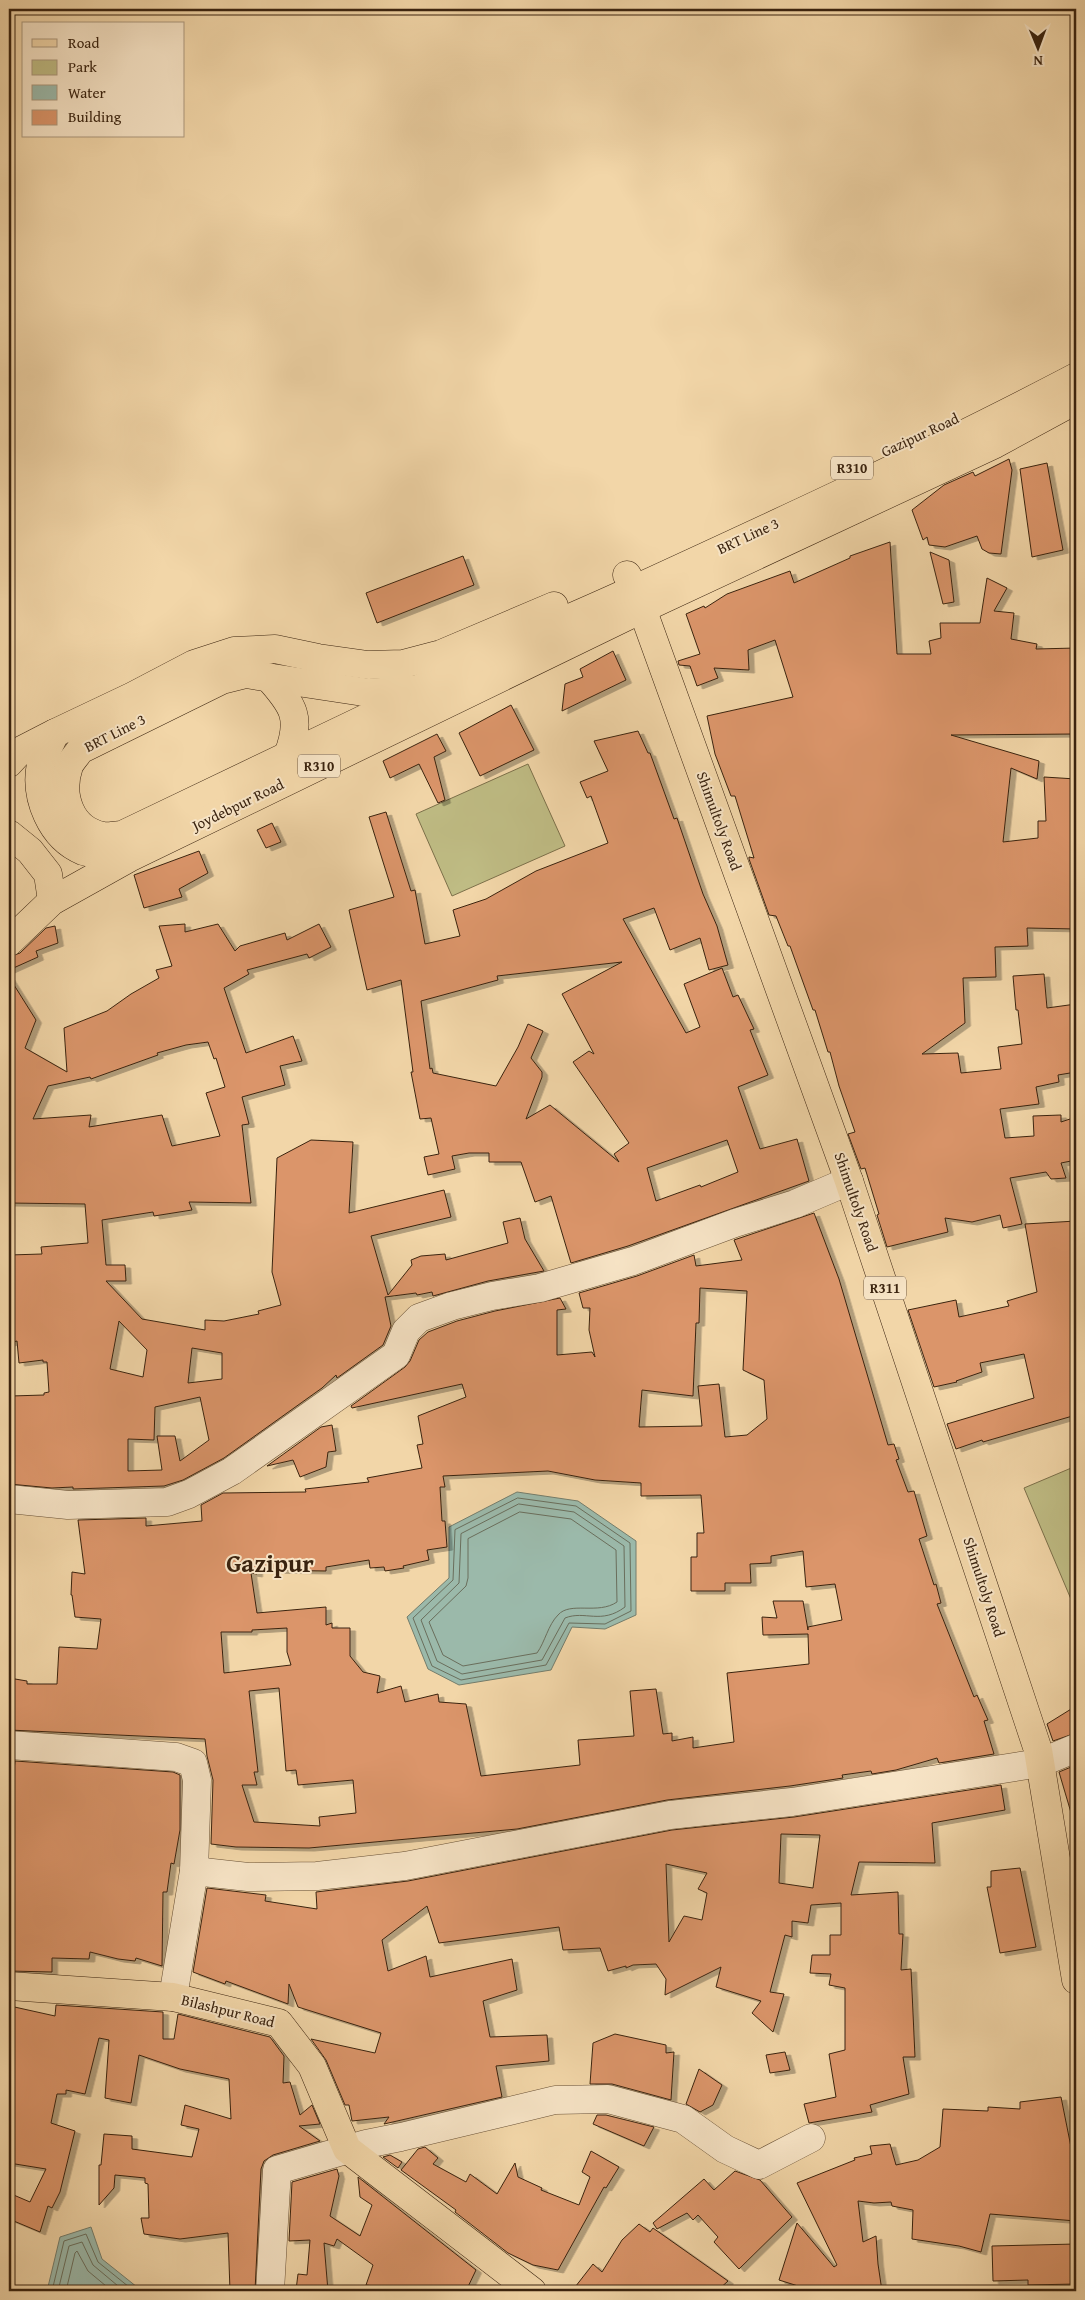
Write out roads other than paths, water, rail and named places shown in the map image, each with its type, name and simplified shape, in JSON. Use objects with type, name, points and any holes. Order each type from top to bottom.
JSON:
[{"type":"main road","name":"Gazipur Road","points":[[634,591],[1076,357]]},
{"type":"main road","name":"BRT Line 3","points":[[416,689],[370,693],[246,674],[222,680],[80,750],[69,765],[65,788],[69,811],[83,829],[104,836],[122,835],[379,712],[416,689],[634,591],[985,425],[1076,378]]},
{"type":"main road","name":"R310","points":[[9,763],[20,751],[55,733],[133,696],[194,664],[234,651],[275,649],[318,658],[368,665],[403,664],[441,654],[634,591],[995,444],[1076,400]]},
{"type":"main road","name":"Joydebpur Road","points":[[9,942],[52,901],[129,858],[634,591]]},
{"type":"main road","name":"Shimultoly Road","points":[[634,591],[850,1181],[1038,1750],[1076,1980]]},
{"type":"main road","points":[[268,678],[284,697],[295,717],[295,736],[288,755]]},
{"type":"main road","points":[[55,733],[42,763],[39,780],[42,804],[52,824],[67,841],[84,851],[129,858]]},
{"type":"main road","points":[[9,834],[30,851],[48,874],[52,901]]},
{"type":"main road","name":"Bilashpur Road","points":[[9,1986],[173,1997],[279,2023],[312,2066],[346,2149]]},
{"type":"main road","points":[[346,2149],[532,2291]]},
{"type":"street","points":[[9,1499],[68,1505],[167,1502],[189,1494],[232,1470],[396,1354],[406,1331],[419,1318],[468,1302],[540,1288],[633,1261],[735,1222],[795,1204],[850,1181]]},
{"type":"street","points":[[9,1745],[176,1757],[193,1763],[197,1780],[194,1871],[173,1997]]},
{"type":"street","points":[[194,1871],[248,1877],[307,1876],[405,1866],[670,1816],[792,1802],[1040,1763],[1076,1748]]},
{"type":"street","points":[[270,2291],[278,2170],[346,2149],[555,2100],[608,2099],[683,2119],[725,2149],[759,2164],[812,2138]]},
{"type":"water","points":[[517,1492],[578,1501],[636,1541],[636,1615],[605,1629],[572,1627],[551,1670],[459,1685],[428,1669],[407,1617],[449,1578],[449,1527]]},
{"type":"water","points":[[91,2227],[102,2259],[142,2291],[47,2291],[60,2237]]},
{"type":"district","name":"Gazipur","points":[[270,1563]]}]
